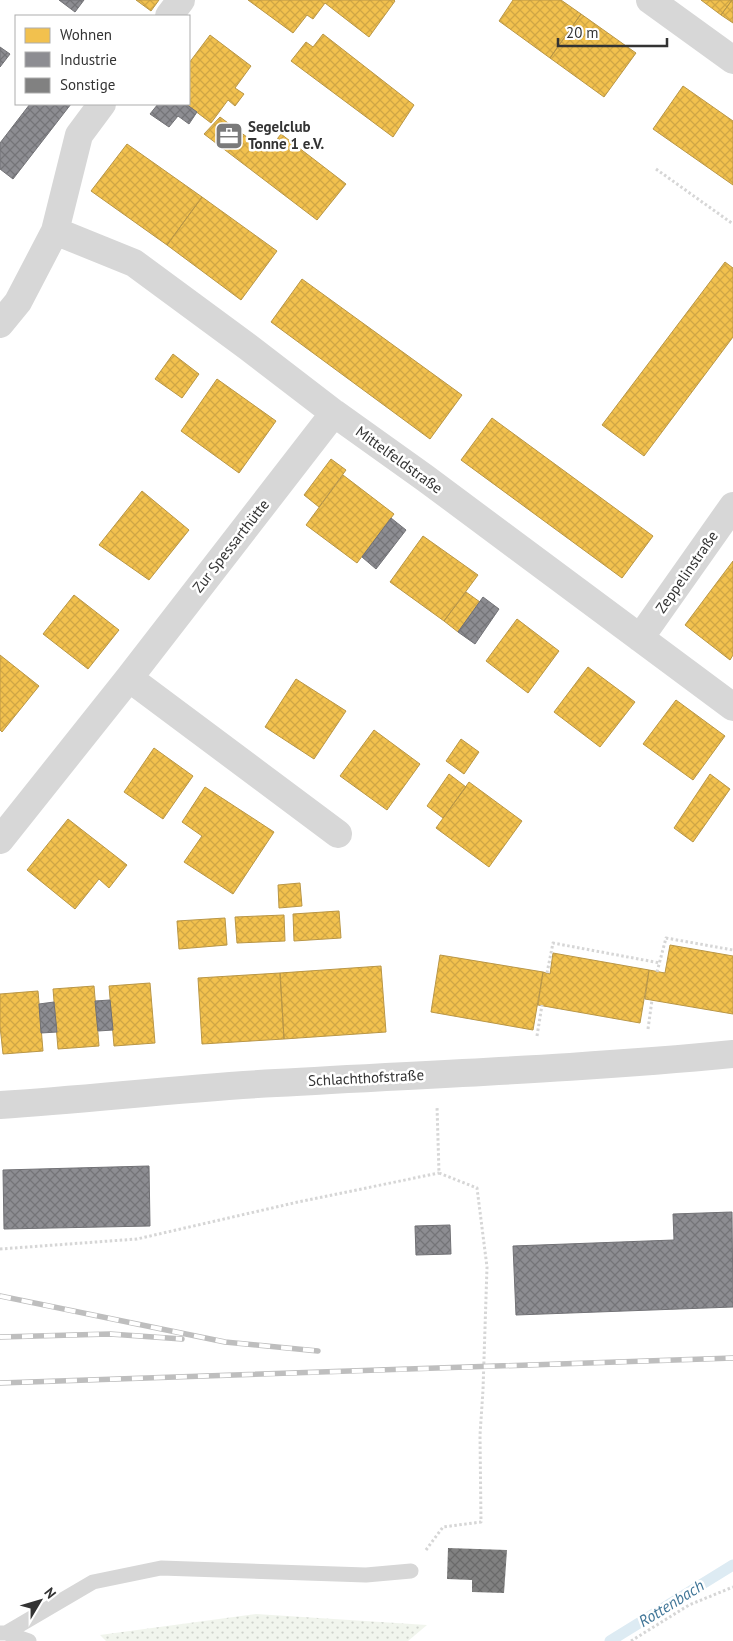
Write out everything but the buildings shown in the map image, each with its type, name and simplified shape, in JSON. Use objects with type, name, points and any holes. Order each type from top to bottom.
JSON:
[{"type":"street","points":[[170,15],[181,0]]},
{"type":"street","points":[[650,0],[733,60]]},
{"type":"street","points":[[0,324],[18,302],[55,231],[79,135],[101,105]]},
{"type":"street","name":"Mittelfeldstraße","points":[[55,231],[134,263],[733,707]]},
{"type":"street","name":"Zur Spessarthütte","points":[[0,840],[129,678],[334,413]]},
{"type":"street","name":"Zeppelinstraße","points":[[640,638],[733,506]]},
{"type":"street","points":[[129,678],[338,834]]},
{"type":"street","name":"Schlachthofstraße","points":[[0,1106],[178,1089],[644,1063],[733,1054]]},
{"type":"lane","points":[[3,1633],[93,1582],[162,1568],[366,1575],[411,1571]]},
{"type":"lane","points":[[3,1633],[29,1641]]},
{"type":"path","points":[[656,169],[733,224]]},
{"type":"path","points":[[657,972],[666,938],[733,950]]},
{"type":"path","points":[[547,973],[553,943],[660,963]]},
{"type":"path","points":[[437,1106],[439,1173]]},
{"type":"path","points":[[0,1249],[137,1239],[298,1202],[439,1173],[477,1188],[487,1266],[480,1435],[482,1522],[443,1527],[411,1571]]},
{"type":"path","points":[[631,1641],[689,1605],[733,1588]]},
{"type":"shaded area","points":[[256,1614],[427,1625],[408,1641],[106,1641],[100,1635]]},
{"type":"waterway","name":"Rottenbach","points":[[610,1641],[733,1565]]},
{"type":"railway","points":[[0,1296],[225,1342],[318,1351]]},
{"type":"railway","points":[[0,1337],[110,1334],[182,1339]]},
{"type":"railway","points":[[0,1383],[733,1358]]},
{"type":"place","name":"Segelclub Tonne 1 e.V.","points":[[229,136]]}]
